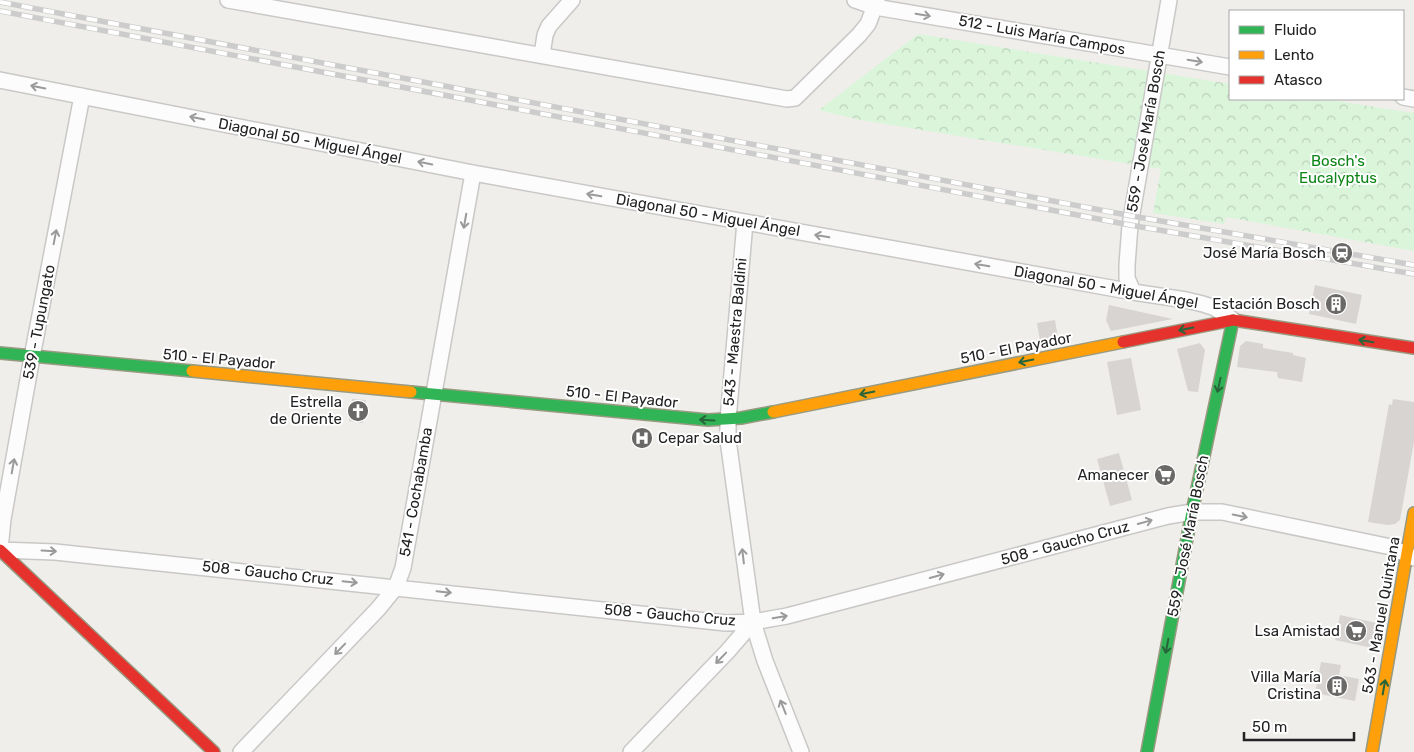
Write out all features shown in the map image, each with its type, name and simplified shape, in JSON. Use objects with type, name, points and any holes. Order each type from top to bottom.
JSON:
[{"type":"street","points":[[542,55],[545,35],[549,26],[572,0]]},
{"type":"street","name":"512 - Luis María Campos","points":[[855,0],[1229,67]]},
{"type":"street","name":"559 - José María Bosch","points":[[1133,292],[1127,278],[1130,225],[1169,0]]},
{"type":"street","points":[[237,1],[787,99],[795,98],[859,35],[868,24],[872,2]]},
{"type":"street","name":"Diagonal 50 - Miguel Ángel","points":[[0,80],[473,173],[1186,300],[1215,308],[1233,320],[1414,348]]},
{"type":"street","name":"539 - Tupungato","points":[[0,549],[3,520],[32,357],[82,96]]},
{"type":"street","name":"541 - Cochabamba","points":[[241,752],[378,609],[396,587],[403,568],[473,173]]},
{"type":"street","name":"543 - Maestra Baldini","points":[[745,222],[728,420],[730,449],[753,622],[765,661],[801,752]]},
{"type":"street","name":"559 - José María Bosch","points":[[1147,752],[1192,512],[1233,320]]},
{"type":"street","name":"510 - El Payador","points":[[0,353],[708,420],[728,420],[1233,320]]},
{"type":"street","name":"508 - Gaucho Cruz","points":[[0,549],[55,552],[726,623],[753,622],[787,616],[1168,516],[1192,512],[1222,512],[1390,547],[1411,556]]},
{"type":"street","name":"563 - Manuel Quintana","points":[[1372,752],[1411,556],[1414,513]]},
{"type":"street","points":[[0,549],[214,752]]},
{"type":"street","points":[[631,752],[727,652],[753,622]]},
{"type":"green space","name":"Bosch's Eucalyptus","points":[[918,34],[1229,84],[1229,100],[1330,100],[1414,113],[1414,251],[1226,217],[1224,224],[1153,213],[1161,169],[855,119],[819,110]]},
{"type":"building","name":"Estación Bosch","points":[[1315,285],[1362,295],[1356,324],[1309,314]]},
{"type":"building","points":[[1109,305],[1173,319],[1111,331],[1106,320]]},
{"type":"building","points":[[1055,320],[1058,338],[1040,341],[1037,323]]},
{"type":"building","points":[[1246,341],[1263,344],[1263,348],[1293,353],[1293,355],[1306,358],[1302,382],[1278,378],[1277,372],[1237,367],[1240,346]]},
{"type":"building","points":[[1200,343],[1205,350],[1198,392],[1188,391],[1177,349]]},
{"type":"building","points":[[1131,358],[1141,410],[1117,415],[1107,362]]},
{"type":"building","name":"Estrella de Oriente","points":[[352,399],[366,400],[363,423],[349,421]]},
{"type":"building","points":[[1393,399],[1414,402],[1414,442],[1400,520],[1395,524],[1388,525],[1368,522],[1389,404],[1392,405]]},
{"type":"building","points":[[1119,453],[1132,500],[1110,506],[1097,459]]},
{"type":"building","name":"Lsa Amistad","points":[[1340,615],[1377,623],[1372,648],[1335,640]]},
{"type":"building","name":"Villa María Cristina","points":[[1321,662],[1341,665],[1339,675],[1359,679],[1355,701],[1315,693]]},
{"type":"railway","points":[[0,2],[1132,216],[1414,265]]},
{"type":"railway","points":[[0,11],[1130,225],[1414,274]]},
{"type":"traffic: fast","points":[[1147,752],[1192,512],[1233,320]]},
{"type":"traffic: fast","points":[[0,353],[192,371]]},
{"type":"traffic: fast","points":[[411,392],[708,420],[741,418],[773,412]]},
{"type":"traffic: slow","points":[[773,412],[1123,342]]},
{"type":"traffic: slow","points":[[192,371],[411,392]]},
{"type":"traffic: slow","points":[[1372,752],[1414,513]]},
{"type":"traffic: jam","points":[[1123,342],[1233,320],[1414,348]]},
{"type":"traffic: jam","points":[[0,550],[214,752]]},
{"type":"place","name":"José María Bosch","points":[[1342,253]]},
{"type":"place","name":"Estación Bosch","points":[[1336,304]]},
{"type":"place","name":"Estrella de Oriente","points":[[358,411]]},
{"type":"place","name":"Cepar Salud","points":[[642,438]]},
{"type":"place","name":"Amanecer","points":[[1165,475]]},
{"type":"place","name":"Lsa Amistad","points":[[1356,631]]},
{"type":"place","name":"Villa María Cristina","points":[[1337,686]]}]
